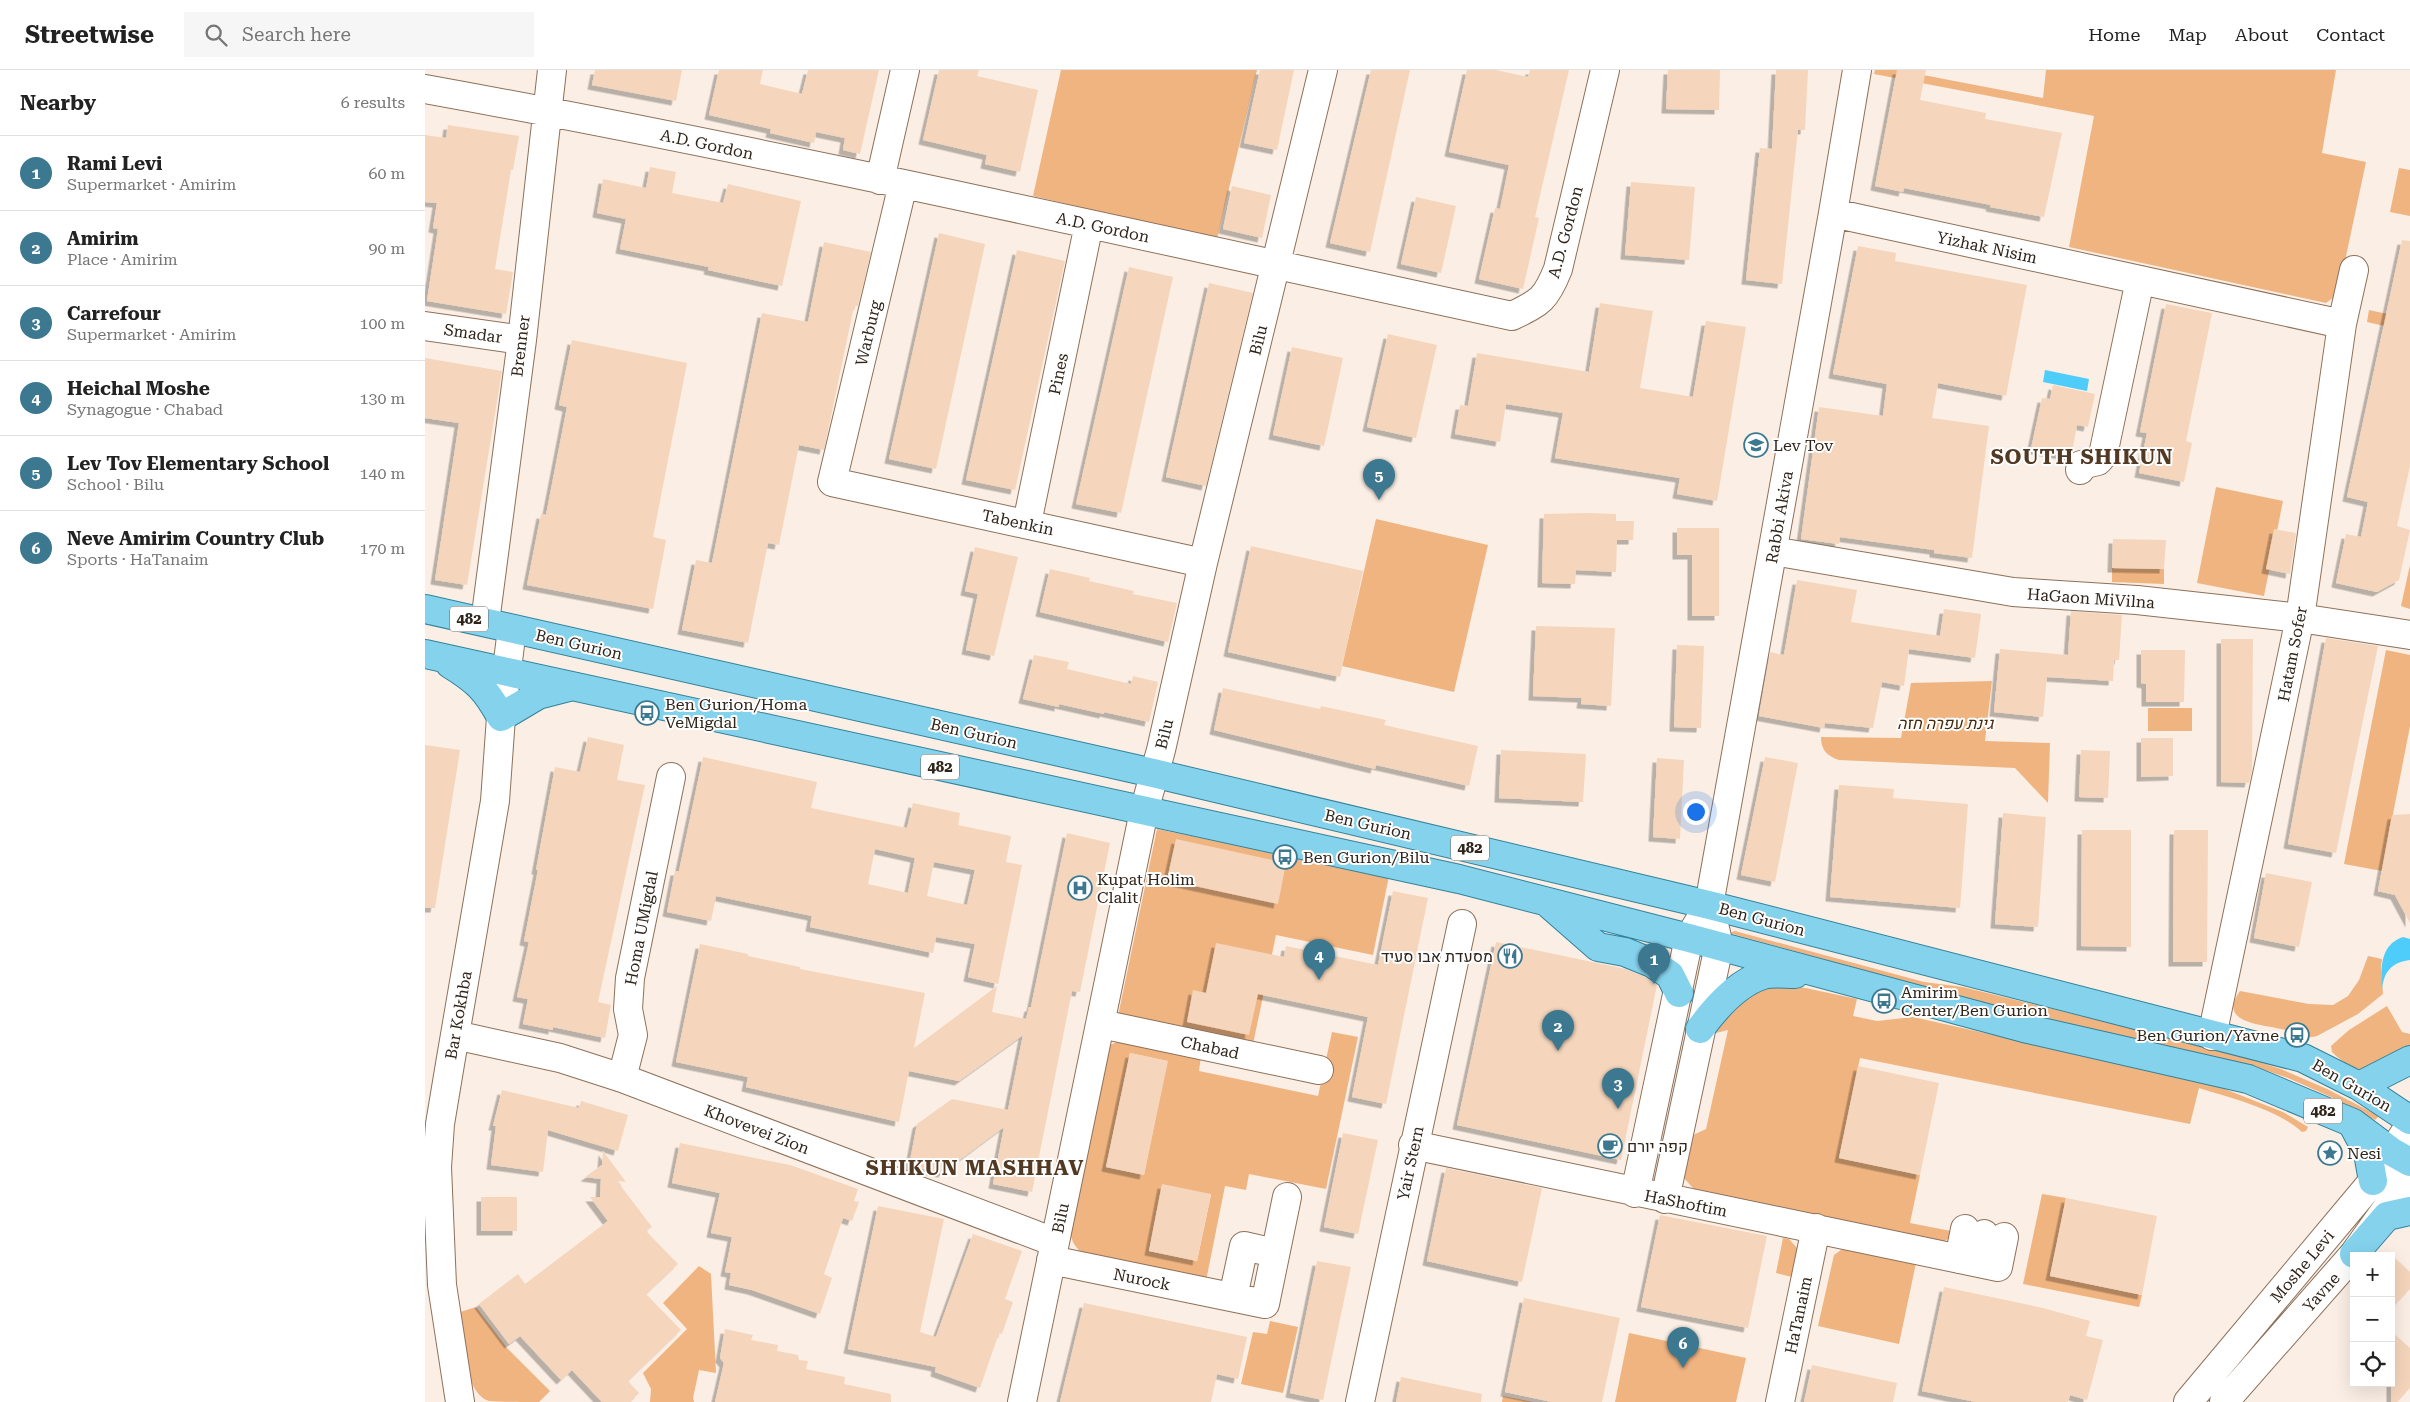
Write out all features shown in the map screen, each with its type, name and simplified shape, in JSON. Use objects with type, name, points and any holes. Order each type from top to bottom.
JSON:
[{"type":"main road","name":"Ben Gurion","points":[[425,609],[1153,773],[1709,905],[2303,1058],[2359,1086],[2410,1120]]},
{"type":"main road","name":"Ben Gurion","points":[[432,655],[1543,899],[2024,1028],[2248,1079],[2353,1123],[2401,1157]]},
{"type":"main road","points":[[432,655],[470,677],[489,694],[501,717],[538,695],[573,686]]},
{"type":"main road","points":[[1543,899],[1599,947],[1625,952],[1652,963],[1670,975],[1679,993]]},
{"type":"main road","points":[[1701,1029],[1714,1010],[1731,994],[1764,974],[1825,974]]},
{"type":"main road","points":[[2359,1086],[2410,1060]]},
{"type":"main road","points":[[2353,1123],[2368,1153],[2373,1181]]},
{"type":"main road","points":[[2356,1252],[2387,1216],[2410,1211]]},
{"type":"street","name":"Brenner","points":[[485,622],[521,340],[552,70]]},
{"type":"street","name":"Warburg","points":[[832,482],[892,182],[905,70]]},
{"type":"street","name":"Bilu","points":[[1022,1402],[1144,811],[1153,773],[1161,750],[1203,563],[1323,70]]},
{"type":"street","name":"A.D. Gordon","points":[[425,89],[547,111],[892,182],[1512,316],[1532,306],[1548,294],[1558,269],[1605,70]]},
{"type":"street","name":"Rabbi Akiva","points":[[1709,905],[1857,70]]},
{"type":"street","name":"Yizhak Nisim","points":[[1833,213],[2342,324]]},
{"type":"street","name":"Pines","points":[[1027,523],[1089,224]]},
{"type":"street","name":"Hatam Sofer","points":[[2213,1036],[2300,618],[2342,324],[2354,270]]},
{"type":"street","points":[[2080,470],[2081,465],[2098,461],[2103,455],[2140,280]]},
{"type":"street","name":"Smadar","points":[[425,326],[521,340]]},
{"type":"street","name":"Tabenkin","points":[[832,482],[1027,523],[1203,563]]},
{"type":"street","name":"HaGaon MiVilna","points":[[1773,551],[2013,592],[2137,600],[2300,618],[2410,635]]},
{"type":"street","name":"Bar Kokhba","points":[[460,1402],[441,1284],[433,1259],[437,1167],[440,1124],[495,801],[501,717],[512,629]]},
{"type":"street","name":"Homa UMigdal","points":[[622,1078],[633,1035],[628,1009],[630,978],[671,777]]},
{"type":"street","points":[[1635,1193],[1679,993],[1689,938],[1709,905]]},
{"type":"street","points":[[1665,1199],[1719,946],[1709,905]]},
{"type":"street","name":"Yair Stern","points":[[1360,1402],[1461,924]]},
{"type":"street","name":"Chabad","points":[[1101,1024],[1319,1070]]},
{"type":"street","name":"Khovevei Zion","points":[[455,1035],[560,1058],[622,1078],[1052,1251]]},
{"type":"street","name":"Moshe Levi","points":[[2188,1402],[2373,1181],[2401,1157],[2410,1125]]},
{"type":"street","name":"HaShoftim","points":[[1413,1145],[1635,1193],[1816,1228],[1969,1261],[1998,1267],[1984,1233],[1969,1261]]},
{"type":"street","name":"Yavne","points":[[2355,1252],[2410,1176]]},
{"type":"street","name":"Nurock","points":[[1052,1251],[1265,1304],[1287,1197]]},
{"type":"street","name":"HaTanaim","points":[[1780,1402],[1816,1228]]},
{"type":"street","name":"Yavne","points":[[2224,1402],[2350,1259]]},
{"type":"green space","points":[[1061,70],[1257,70],[1217,239],[1033,196]]},
{"type":"green space","points":[[1875,70],[1897,70],[2043,98],[2046,70],[2336,70],[2322,153],[2366,162],[2338,294],[2326,303],[2069,247],[2094,116],[1874,74]]},
{"type":"green space","points":[[2399,168],[2410,170],[2410,216],[2390,212]]},
{"type":"green space","points":[[2369,310],[2410,319],[2410,332],[2367,322]]},
{"type":"green space","points":[[2216,487],[2283,501],[2264,596],[2197,583]]},
{"type":"green space","points":[[1376,519],[1488,545],[1454,692],[1342,666]]},
{"type":"green space","points":[[2410,565],[2410,609],[2401,606]]},
{"type":"green space","points":[[2112,568],[2164,569],[2164,584],[2112,582]]},
{"type":"green space","points":[[2386,650],[2410,655],[2410,726],[2382,871],[2344,864]]},
{"type":"green space","name":"גינת עפרה חזה","points":[[1992,681],[1985,741],[2050,743],[2048,803],[2015,768],[1839,760],[1831,757],[1822,746],[1821,737],[1901,738],[1911,683]]},
{"type":"green space","points":[[2148,708],[2192,708],[2192,731],[2148,731]]},
{"type":"green space","points":[[1157,829],[1389,876],[1373,955],[1276,935],[1253,1044],[1118,1016]]},
{"type":"green space","points":[[1735,931],[1924,982],[1963,987],[2228,1052],[2281,1069],[2327,1089],[2379,1116],[2375,1120],[2340,1101],[2288,1078],[2244,1063],[2215,1059],[2105,1036],[1729,933]]},
{"type":"green space","points":[[2368,956],[2382,959],[2383,994],[2358,1014],[2317,1036],[2304,1036],[2253,1023],[2237,1016],[2234,1010],[2234,1002],[2240,991],[2309,1004],[2333,1005],[2348,996],[2359,980]]},
{"type":"green space","points":[[1782,983],[1857,999],[1853,1016],[1877,1021],[1913,1017],[2212,1084],[2283,1112],[2308,1127],[2306,1131],[2302,1132],[2267,1110],[2199,1088],[2190,1124],[1860,1058],[1839,1158],[1920,1175],[1910,1223],[1956,1232],[1945,1241],[1699,1191],[1693,1188],[1683,1177],[1691,1136],[1706,1129],[1728,1030],[1712,1034],[1739,998]]},
{"type":"green space","points":[[2387,1006],[2402,1032],[2410,1034],[2410,1047],[2371,1069],[2353,1067],[2343,1062],[2332,1052],[2331,1046],[2349,1030]]},
{"type":"green space","points":[[1332,1032],[1358,1037],[1326,1189],[1249,1174],[1246,1190],[1225,1186],[1206,1281],[1082,1253],[1072,1240],[1070,1230],[1106,1052],[1110,1045],[1124,1039],[1201,1056],[1199,1071],[1318,1096]],"holes":[[[1130,1053],[1167,1061],[1144,1175],[1106,1167]],[[1162,1185],[1211,1195],[1197,1261],[1149,1251]]]},
{"type":"green space","points":[[2042,1194],[2066,1198],[2050,1276],[2142,1295],[2139,1307],[2023,1284]]},
{"type":"green space","points":[[1783,1238],[1789,1239],[1798,1249],[1792,1277],[1776,1273]]},
{"type":"green space","points":[[1848,1249],[1916,1263],[1899,1344],[1818,1326],[1834,1255],[1841,1250]]},
{"type":"green space","points":[[699,1266],[711,1274],[716,1373],[699,1370],[693,1398],[694,1402],[650,1402],[651,1389],[643,1373],[687,1329],[663,1303]]},
{"type":"green space","points":[[476,1307],[507,1348],[550,1391],[539,1402],[489,1401],[481,1396],[474,1387],[465,1362],[457,1313]]},
{"type":"green space","points":[[1270,1321],[1298,1327],[1283,1393],[1241,1384],[1253,1332],[1267,1334]]},
{"type":"green space","points":[[1629,1333],[1746,1358],[1736,1402],[1615,1402]]},
{"type":"green space","points":[[1503,1396],[1533,1402],[1502,1402]]},
{"type":"water","points":[[2045,370],[2089,379],[2087,391],[2043,382]]},
{"type":"water","points":[[2403,937],[2410,939],[2410,960],[2398,963],[2390,969],[2384,978],[2382,991],[2383,959],[2389,946]]},
{"type":"building","points":[[595,70],[682,70],[676,101],[592,85]]},
{"type":"building","points":[[719,70],[763,70],[760,84],[802,94],[808,70],[879,70],[860,154],[843,150],[845,138],[816,132],[814,143],[770,133],[771,129],[709,115]]},
{"type":"building","points":[[939,70],[979,70],[977,76],[1038,90],[1020,172],[985,164],[987,155],[923,140]]},
{"type":"building","points":[[1260,70],[1294,70],[1277,150],[1244,143]]},
{"type":"building","points":[[1371,70],[1410,70],[1370,252],[1330,243]]},
{"type":"building","points":[[1467,70],[1496,70],[1528,77],[1530,70],[1569,70],[1535,217],[1539,218],[1523,289],[1479,279],[1495,208],[1500,209],[1509,165],[1449,152]]},
{"type":"building","points":[[1668,70],[1720,70],[1719,110],[1666,109]]},
{"type":"building","points":[[1776,70],[1808,70],[1805,130],[1798,130],[1782,284],[1746,280],[1760,148],[1772,149]]},
{"type":"building","points":[[1897,70],[1926,70],[1920,100],[1986,113],[1985,119],[2062,133],[2044,217],[1904,188],[1903,192],[1875,186]]},
{"type":"building","points":[[448,125],[519,136],[513,170],[511,170],[495,269],[513,272],[506,314],[427,301],[438,229],[433,228],[437,203],[425,202],[425,135],[446,138]]},
{"type":"building","points":[[650,167],[676,172],[672,193],[723,203],[728,184],[801,201],[782,286],[708,270],[709,267],[620,249],[626,219],[597,213],[603,179],[646,188]]},
{"type":"building","points":[[1631,182],[1695,187],[1689,260],[1625,255]]},
{"type":"building","points":[[1232,186],[1271,195],[1262,238],[1223,229]]},
{"type":"building","points":[[1416,197],[1456,206],[1441,273],[1401,264]]},
{"type":"building","points":[[939,233],[985,244],[936,469],[889,459]]},
{"type":"building","points":[[2402,240],[2410,241],[2410,466],[2397,526],[2410,530],[2399,580],[2377,592],[2336,583],[2346,534],[2361,537],[2368,502],[2347,497]]},
{"type":"building","points":[[824,242],[871,252],[858,306],[854,306],[824,450],[799,445],[779,545],[768,543],[748,643],[682,630],[696,560],[712,563],[762,313],[808,322]]},
{"type":"building","points":[[1858,246],[1896,253],[1895,261],[2027,285],[2006,396],[1938,383],[1932,418],[1989,426],[1972,558],[1934,553],[1934,550],[1840,537],[1839,544],[1801,539],[1819,407],[1883,416],[1887,384],[1833,374]]},
{"type":"building","points":[[1017,250],[1065,261],[1015,490],[966,480]]},
{"type":"building","points":[[1129,267],[1173,277],[1121,513],[1076,504]]},
{"type":"building","points":[[1209,283],[1253,293],[1206,486],[1166,477]]},
{"type":"building","points":[[1600,303],[1653,311],[1640,388],[1693,397],[1706,321],[1746,327],[1717,501],[1677,494],[1680,478],[1555,458],[1563,413],[1506,404],[1500,442],[1455,434],[1460,405],[1468,406],[1477,353],[1589,372]]},
{"type":"building","points":[[2166,304],[2212,313],[2186,441],[2192,443],[2184,482],[2139,473],[2147,433],[2140,432]]},
{"type":"building","points":[[1388,334],[1437,345],[1416,438],[1367,427]]},
{"type":"building","points":[[572,340],[687,363],[653,537],[666,540],[653,609],[527,585],[541,514],[546,515],[567,407],[559,405]]},
{"type":"building","points":[[1292,347],[1343,358],[1324,446],[1273,435]]},
{"type":"building","points":[[425,358],[502,371],[467,585],[435,580],[459,423],[425,418]]},
{"type":"building","points":[[2053,385],[2095,394],[2088,427],[2077,425],[2072,453],[2069,456],[2031,449],[2042,398],[2050,399]]},
{"type":"building","points":[[1544,514],[1616,514],[1616,521],[1634,521],[1633,540],[1617,540],[1616,572],[1576,570],[1575,584],[1542,583]]},
{"type":"building","points":[[1677,528],[1719,528],[1719,616],[1692,616],[1692,555],[1677,555]]},
{"type":"building","points":[[2274,529],[2296,533],[2290,574],[2266,569]]},
{"type":"building","points":[[2113,539],[2166,540],[2164,569],[2112,568]]},
{"type":"building","points":[[1251,546],[1363,571],[1340,677],[1228,652]]},
{"type":"building","points":[[975,547],[1018,557],[994,656],[966,650],[978,594],[965,591]]},
{"type":"building","points":[[1050,569],[1090,578],[1089,581],[1134,591],[1133,594],[1177,603],[1168,642],[1040,612]]},
{"type":"building","points":[[1797,580],[1857,590],[1851,622],[1940,636],[1944,609],[1981,614],[1975,658],[1909,649],[1904,686],[1882,682],[1873,728],[1825,723],[1824,728],[1759,716],[1770,652],[1784,655]]},
{"type":"building","points":[[2071,611],[2122,615],[2119,660],[2114,660],[2113,681],[2047,677],[2043,717],[1994,712],[2000,649],[2068,655]]},
{"type":"building","points":[[1536,626],[1615,628],[1611,706],[1581,704],[1582,698],[1533,696]]},
{"type":"building","points":[[2326,638],[2378,646],[2336,853],[2288,844]]},
{"type":"building","points":[[2221,639],[2253,639],[2252,770],[2249,783],[2221,782]]},
{"type":"building","points":[[1677,645],[1704,646],[1701,728],[1674,727]]},
{"type":"building","points":[[2141,650],[2185,650],[2184,702],[2146,702],[2146,684],[2141,683]]},
{"type":"building","points":[[1034,655],[1069,662],[1067,669],[1131,684],[1133,676],[1158,682],[1149,722],[1104,712],[1104,714],[1059,704],[1059,707],[1023,699]]},
{"type":"building","points":[[1223,688],[1320,709],[1321,706],[1386,720],[1384,725],[1478,746],[1469,786],[1376,765],[1375,769],[1214,730]]},
{"type":"building","points":[[588,737],[624,745],[617,780],[645,785],[598,1002],[611,1005],[605,1038],[553,1027],[553,1030],[523,1024],[528,999],[517,997],[529,942],[524,941],[555,767],[580,772]]},
{"type":"building","points":[[2141,738],[2173,738],[2173,776],[2141,777]]},
{"type":"building","points":[[425,745],[460,750],[435,908],[425,908]]},
{"type":"building","points":[[1501,750],[1586,754],[1583,802],[1499,798]]},
{"type":"building","points":[[2081,750],[2110,751],[2108,798],[2079,797]]},
{"type":"building","points":[[703,757],[817,782],[811,808],[907,828],[913,803],[960,813],[958,825],[1011,836],[1006,862],[1022,865],[998,984],[968,977],[975,944],[936,937],[933,953],[810,927],[812,916],[716,896],[711,921],[667,912],[675,871],[679,871]],"holes":[[[875,849],[915,858],[908,893],[868,884]],[[934,862],[975,870],[967,905],[927,896]]]},
{"type":"building","points":[[1765,757],[1798,763],[1775,882],[1741,875]]},
{"type":"building","points":[[1657,758],[1684,760],[1680,839],[1653,837]]},
{"type":"building","points":[[1839,785],[1894,789],[1893,798],[1968,804],[1960,908],[1830,897]]},
{"type":"building","points":[[2003,813],[2046,817],[2038,927],[1995,924]]},
{"type":"building","points":[[2410,814],[2410,923],[2395,895],[2378,891],[2392,815]]},
{"type":"building","points":[[2082,830],[2131,830],[2131,947],[2081,946]]},
{"type":"building","points":[[2174,830],[2208,830],[2207,962],[2173,962]]},
{"type":"building","points":[[1067,833],[1110,843],[1080,992],[1072,991],[1032,1192],[993,1184],[1004,1127],[942,1173],[909,1166],[917,1124],[952,1099],[1008,1110],[1023,1035],[959,1081],[909,1071],[899,1122],[746,1087],[748,1077],[676,1062],[700,944],[800,967],[800,969],[925,993],[914,1048],[997,986],[992,1012],[1026,1019],[1029,1007],[1031,1007]]},
{"type":"building","points":[[1176,839],[1286,863],[1278,904],[1167,880]]},
{"type":"building","points":[[2266,873],[2312,882],[2299,947],[2254,938]]},
{"type":"building","points":[[1393,891],[1428,898],[1386,1104],[1352,1097],[1368,1017],[1258,994],[1249,1035],[1187,1022],[1193,990],[1206,993],[1216,943],[1284,957],[1286,946],[1378,965]]},
{"type":"building","points":[[1496,942],[1626,969],[1645,977],[1657,985],[1621,1160],[1457,1125]]},
{"type":"building","points":[[1130,1053],[1168,1061],[1144,1175],[1106,1167]]},
{"type":"building","points":[[1858,1066],[1939,1083],[1920,1175],[1839,1158]]},
{"type":"building","points":[[502,1090],[579,1108],[581,1101],[628,1115],[618,1151],[548,1130],[543,1172],[491,1165],[496,1126],[493,1126]]},
{"type":"building","points":[[1343,1133],[1378,1140],[1358,1234],[1324,1227]]},
{"type":"building","points":[[680,1143],[790,1165],[858,1189],[854,1201],[859,1202],[852,1221],[843,1218],[824,1274],[832,1278],[820,1314],[752,1290],[729,1285],[731,1273],[725,1272],[732,1237],[711,1233],[720,1193],[672,1183]]},
{"type":"building","points":[[603,1151],[626,1182],[617,1181],[652,1227],[646,1231],[678,1264],[646,1294],[681,1330],[628,1381],[639,1393],[630,1402],[602,1402],[572,1370],[561,1380],[520,1336],[509,1344],[479,1304],[518,1274],[525,1284],[608,1221],[590,1197],[600,1197],[601,1179],[585,1177],[602,1165]]},
{"type":"building","points":[[1446,1168],[1542,1188],[1522,1282],[1427,1261]]},
{"type":"building","points":[[1162,1184],[1211,1194],[1197,1261],[1149,1251]]},
{"type":"building","points":[[481,1197],[517,1197],[517,1231],[481,1231]]},
{"type":"building","points":[[2066,1198],[2157,1216],[2142,1295],[2050,1276]]},
{"type":"building","points":[[878,1206],[944,1219],[920,1332],[936,1337],[973,1234],[1022,1251],[1005,1299],[1013,1302],[1002,1334],[999,1333],[980,1388],[935,1372],[936,1367],[848,1349]]},
{"type":"building","points":[[1660,1215],[1767,1236],[1748,1328],[1641,1307]]},
{"type":"building","points":[[2395,1258],[2410,1272],[2410,1289],[2395,1305]]},
{"type":"building","points":[[1317,1261],[1351,1267],[1323,1400],[1290,1393]]},
{"type":"building","points":[[1944,1287],[2043,1308],[2090,1321],[2086,1336],[2103,1340],[2087,1400],[2070,1395],[2068,1402],[1976,1402],[1922,1391]]},
{"type":"building","points":[[1524,1298],[1620,1318],[1602,1402],[1552,1402],[1505,1392]]},
{"type":"building","points":[[1084,1303],[1247,1337],[1238,1379],[1217,1374],[1211,1402],[1060,1402]]},
{"type":"building","points":[[725,1329],[753,1335],[751,1340],[778,1345],[777,1351],[798,1355],[799,1360],[808,1361],[806,1369],[845,1377],[844,1384],[891,1394],[891,1402],[715,1402],[724,1363],[720,1358]]},
{"type":"building","points":[[2395,1335],[2410,1348],[2410,1388],[2397,1402],[2391,1402],[2391,1387],[2395,1387]]},
{"type":"building","points":[[1812,1365],[1897,1383],[1893,1402],[1804,1402]]},
{"type":"building","points":[[1401,1377],[1482,1394],[1481,1402],[1396,1402]]},
{"type":"place","name":"Lev Tov","points":[[1756,445]]},
{"type":"place","name":"Lev Tov Elementary School","points":[[1379,500]]},
{"type":"place","name":"Ben Gurion/Homa VeMigdal","points":[[647,713]]},
{"type":"place","name":"Ben Gurion/Bilu","points":[[1285,857]]},
{"type":"place","name":"Kupat Holim Clalit","points":[[1080,888]]},
{"type":"place","name":"מסעדת אבו סעיד","points":[[1510,956]]},
{"type":"place","name":"Heichal Moshe","points":[[1319,980]]},
{"type":"place","name":"Rami Levi","points":[[1654,984]]},
{"type":"place","name":"Amirim Center/Ben Gurion","points":[[1884,1001]]},
{"type":"place","name":"Ben Gurion/Yavne","points":[[2297,1035]]},
{"type":"place","name":"Amirim","points":[[1558,1051]]},
{"type":"place","name":"Carrefour","points":[[1618,1109]]},
{"type":"place","name":"קפה יורם","points":[[1610,1146]]},
{"type":"place","name":"Nesi","points":[[2330,1153]]},
{"type":"place","name":"Neve Amirim Country Club","points":[[1683,1368]]},
{"type":"district","name":"SOUTH SHIKUN","points":[[2082,457]]},
{"type":"district","name":"SHIKUN MASHHAV","points":[[975,1168]]}]
